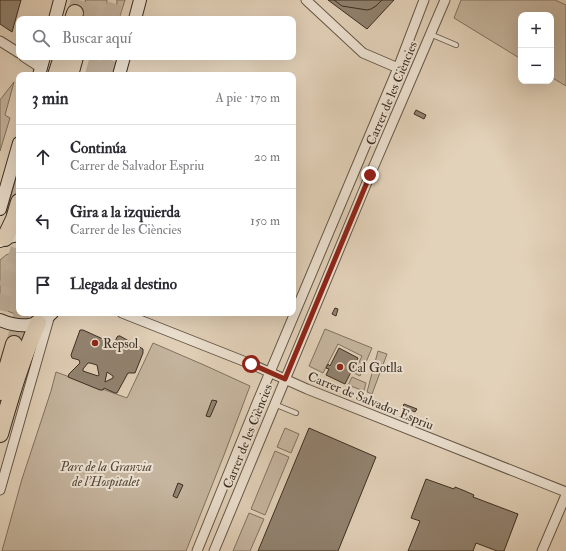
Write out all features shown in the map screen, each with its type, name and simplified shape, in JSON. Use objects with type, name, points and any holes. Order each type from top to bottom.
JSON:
[{"type":"highway","points":[[57,72],[61,60]]},
{"type":"highway","points":[[71,72],[74,60]]},
{"type":"highway","points":[[6,238],[16,212]]},
{"type":"highway","points":[[0,434],[29,344],[47,317]]},
{"type":"highway","points":[[0,392],[14,344]]},
{"type":"main road","points":[[56,16],[60,0]]},
{"type":"main road","points":[[136,16],[140,0]]},
{"type":"main road","points":[[120,72],[123,60]]},
{"type":"main road","points":[[0,209],[16,153]]},
{"type":"main road","points":[[0,320],[9,324],[21,326],[47,317]]},
{"type":"street","points":[[306,0],[363,53],[398,68]]},
{"type":"street","name":"Carrer de les Ciències","points":[[296,310],[398,68],[424,0]]},
{"type":"street","name":"Carrer de les Ciències","points":[[214,551],[274,404],[444,0]]},
{"type":"street","points":[[0,41],[16,51]]},
{"type":"street","points":[[29,60],[41,67]]},
{"type":"street","name":"Carrer de Salvador Espriu","points":[[130,316],[244,361],[322,395],[566,492]]},
{"type":"street","name":"Carrer de les Ciències","points":[[197,551],[294,316]]},
{"type":"street","points":[[0,490],[47,317]]},
{"type":"street","points":[[542,551],[566,495]]},
{"type":"lane","points":[[430,34],[456,45]]},
{"type":"lane","points":[[274,404],[296,413]]},
{"type":"green space","points":[[85,0],[107,0],[106,16],[89,16]]},
{"type":"green space","points":[[117,0],[125,0],[120,16],[116,16]]},
{"type":"green space","points":[[461,0],[555,0],[566,5],[566,86],[554,79],[554,12],[518,12],[518,57],[454,18]]},
{"type":"green space","points":[[14,82],[5,115],[10,118],[0,151],[0,100]]},
{"type":"green space","points":[[16,178],[16,195],[11,214],[6,213]]},
{"type":"green space","points":[[16,251],[16,314],[10,312],[0,305],[0,260],[6,255]]},
{"type":"green space","points":[[325,329],[372,348],[360,376],[354,373],[362,356],[338,344],[323,373],[309,366]]},
{"type":"green space","name":"Parc de la Granvia de l'Hospitalet","points":[[153,343],[250,386],[186,551],[2,551],[22,479],[56,372],[127,398]]},
{"type":"green space","points":[[378,351],[387,354],[372,394],[367,392]]},
{"type":"green space","points":[[352,377],[366,383],[364,391],[348,385]]},
{"type":"green space","points":[[285,428],[299,434],[291,453],[277,447]]},
{"type":"green space","points":[[275,451],[289,457],[265,515],[251,509]]},
{"type":"green space","points":[[249,513],[264,519],[250,551],[233,551]]},
{"type":"building","points":[[0,0],[21,0],[12,32],[0,24]]},
{"type":"building","points":[[328,0],[394,0],[367,29]]},
{"type":"building","points":[[334,0],[382,0],[376,6],[367,10],[342,6]]},
{"type":"building","points":[[416,110],[426,115],[424,119],[414,114]]},
{"type":"building","points":[[335,308],[338,309],[336,316],[332,314]]},
{"type":"building","points":[[80,330],[114,344],[117,337],[120,336],[143,349],[143,353],[135,373],[128,373],[117,393],[104,388],[103,390],[100,390],[68,377],[80,363],[79,360],[72,358],[71,355]],"holes":[[[88,363],[97,365],[98,376],[83,371]],[[107,372],[113,376],[113,378],[105,382]]]},
{"type":"building","name":"Cal Gotlla","points":[[339,348],[358,358],[345,384],[326,375],[329,369],[326,368],[328,364],[330,366]]},
{"type":"building","points":[[212,400],[217,401],[210,417],[206,416]]},
{"type":"building","points":[[404,404],[417,409],[415,412],[403,407]]},
{"type":"building","points":[[309,428],[376,457],[338,551],[258,551]]},
{"type":"building","points":[[426,479],[454,489],[455,487],[474,495],[473,497],[518,514],[504,551],[497,551],[476,543],[473,551],[408,551],[420,521],[411,518]]},
{"type":"building","points":[[178,483],[183,485],[177,498],[173,496]]},
{"type":"tunnel","points":[[75,13],[79,0]]},
{"type":"tunnel","points":[[87,16],[92,0]]},
{"type":"tunnel","points":[[111,16],[116,0]]},
{"type":"tunnel","points":[[94,72],[97,60]]},
{"type":"tunnel","points":[[106,72],[109,60]]},
{"type":"tunnel","points":[[0,310],[16,257]]},
{"type":"tunnel","points":[[14,344],[21,316]]},
{"type":"place","name":"Repsol","points":[[95,343]]},
{"type":"place","name":"Cal Gotlla","points":[[340,367]]},
{"type":"route","points":[[251,364],[285,379],[370,175]]}]
